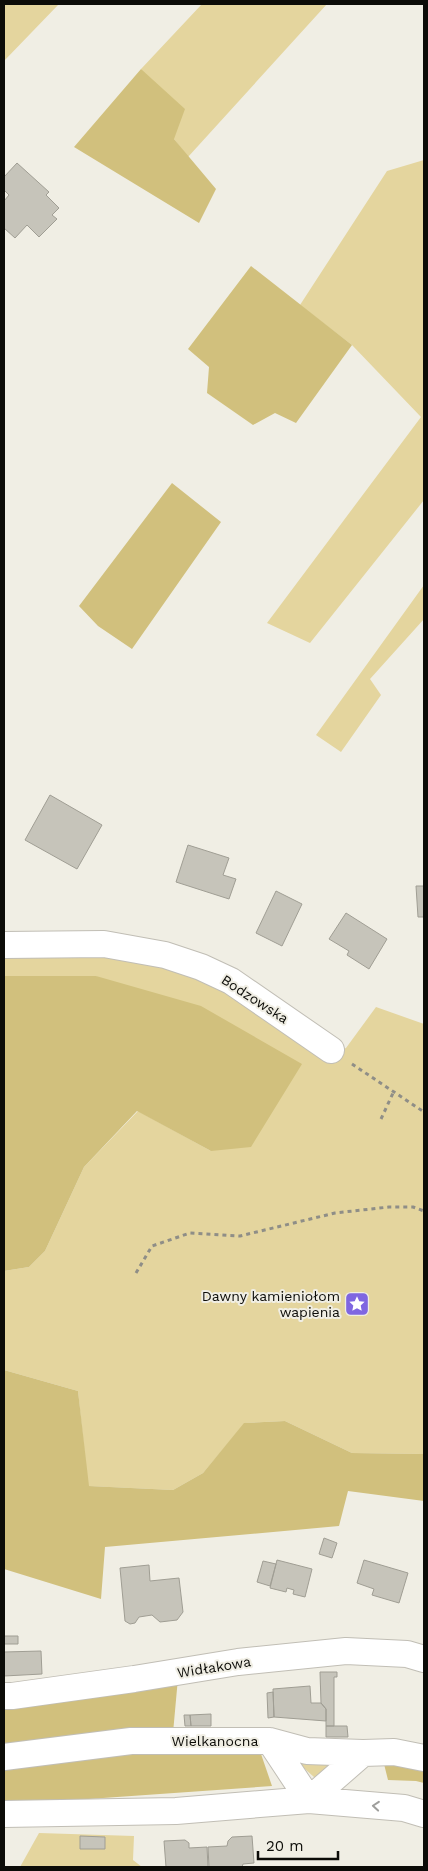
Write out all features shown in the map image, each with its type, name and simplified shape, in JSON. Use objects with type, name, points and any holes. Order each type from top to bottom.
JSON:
[{"type":"street","name":"Bodzowska","points":[[4,945],[104,944],[165,955],[201,967],[231,981],[331,1050]]},
{"type":"street","name":"Widłakowa","points":[[4,1696],[134,1679],[238,1662],[346,1651],[407,1654],[424,1659]]},
{"type":"street","name":"Wielkanocna","points":[[4,1757],[131,1742],[270,1741],[308,1751],[394,1752],[424,1758]]},
{"type":"street","points":[[270,1741],[309,1800]]},
{"type":"street","points":[[309,1800],[363,1753]]},
{"type":"street","points":[[4,1814],[176,1811],[309,1800],[404,1808],[424,1814]]},
{"type":"path","points":[[331,1050],[424,1112]]},
{"type":"path","points":[[381,1119],[394,1091]]},
{"type":"path","points":[[136,1273],[152,1246],[190,1233],[240,1236],[335,1213],[388,1206],[412,1207],[424,1211]]},
{"type":"shaded area","points":[[4,4],[59,4],[4,61]]},
{"type":"shaded area","points":[[202,4],[327,4],[188,157],[174,139],[141,69]]},
{"type":"shaded area","points":[[141,69],[185,109],[174,139],[216,189],[199,223],[74,147]]},
{"type":"shaded area","points":[[424,160],[424,500],[310,643],[267,623],[421,417],[352,345],[300,305],[387,171]]},
{"type":"shaded area","points":[[251,266],[352,345],[296,423],[275,413],[253,425],[207,393],[209,367],[188,349]]},
{"type":"shaded area","points":[[172,483],[221,522],[132,649],[98,626],[79,606]]},
{"type":"shaded area","points":[[424,585],[424,619],[370,679],[381,695],[341,752],[316,735]]},
{"type":"shaded area","points":[[100,952],[197,973],[328,1054],[346,1048],[376,1007],[424,1024],[424,1454],[352,1453],[285,1421],[245,1423],[203,1473],[173,1490],[88,1486],[78,1391],[4,1370],[4,1271],[29,1267],[45,1251],[84,1167],[138,1111],[211,1151],[96,976],[4,976],[4,953]]},
{"type":"shaded area","points":[[4,976],[96,976],[201,1006],[302,1064],[251,1147],[211,1151],[137,1111],[84,1167],[45,1251],[29,1267],[4,1271]]},
{"type":"shaded area","points":[[4,1370],[78,1391],[89,1486],[173,1490],[203,1473],[244,1423],[285,1421],[352,1453],[424,1454],[424,1501],[348,1491],[339,1526],[105,1547],[101,1599],[4,1569]]},
{"type":"shaded area","points":[[178,1678],[173,1733],[4,1746],[4,1701]]},
{"type":"shaded area","points":[[133,1752],[261,1754],[272,1786],[46,1802],[4,1802],[4,1765]]},
{"type":"shaded area","points":[[290,1756],[342,1760],[322,1778],[314,1777]]},
{"type":"shaded area","points":[[383,1760],[424,1766],[424,1783],[388,1780]]},
{"type":"shaded area","points":[[39,1833],[134,1836],[133,1860],[142,1867],[20,1867]]},
{"type":"building","points":[[17,163],[49,192],[46,195],[59,208],[52,215],[57,219],[39,237],[27,225],[15,238],[4,228],[4,201],[9,195],[4,190],[4,177]]},
{"type":"building","points":[[50,795],[102,825],[77,869],[25,840]]},
{"type":"building","points":[[188,845],[229,858],[223,875],[236,879],[229,899],[176,882]]},
{"type":"building","points":[[416,886],[424,886],[424,917],[418,917]]},
{"type":"building","points":[[276,891],[302,904],[282,946],[256,933]]},
{"type":"building","points":[[346,913],[387,939],[369,969],[347,955],[349,951],[329,939]]},
{"type":"building","points":[[324,1538],[337,1543],[332,1558],[319,1554]]},
{"type":"building","points":[[277,1560],[312,1569],[305,1597],[293,1594],[294,1590],[287,1588],[286,1592],[270,1588]]},
{"type":"building","points":[[364,1560],[408,1573],[399,1603],[372,1595],[374,1589],[357,1583]]},
{"type":"building","points":[[263,1561],[276,1564],[270,1586],[257,1582]]},
{"type":"building","points":[[149,1565],[150,1581],[179,1578],[183,1612],[177,1620],[160,1622],[152,1615],[139,1617],[135,1623],[130,1624],[125,1621],[120,1568]]},
{"type":"building","points":[[4,1636],[18,1636],[18,1644],[4,1644]]},
{"type":"building","points":[[41,1651],[42,1674],[4,1676],[4,1652]]},
{"type":"building","points":[[320,1672],[337,1672],[337,1677],[334,1677],[334,1726],[326,1726],[326,1709],[321,1703]]},
{"type":"building","points":[[310,1686],[311,1703],[321,1703],[326,1709],[326,1721],[274,1717],[273,1689]]},
{"type":"building","points":[[273,1692],[274,1717],[268,1718],[267,1693]]},
{"type":"building","points":[[211,1714],[211,1726],[191,1726],[190,1715]]},
{"type":"building","points":[[184,1715],[190,1715],[191,1726],[185,1726]]},
{"type":"building","points":[[326,1726],[347,1726],[348,1737],[326,1737]]},
{"type":"building","points":[[80,1836],[105,1837],[105,1849],[80,1849]]},
{"type":"building","points":[[252,1836],[254,1863],[243,1864],[242,1867],[209,1867],[208,1847],[227,1846],[228,1841],[232,1837]]},
{"type":"building","points":[[185,1840],[189,1843],[189,1848],[207,1847],[208,1867],[166,1867],[164,1841]]},
{"type":"place","name":"Dawny kamieniołom wapienia","points":[[357,1304]]}]
